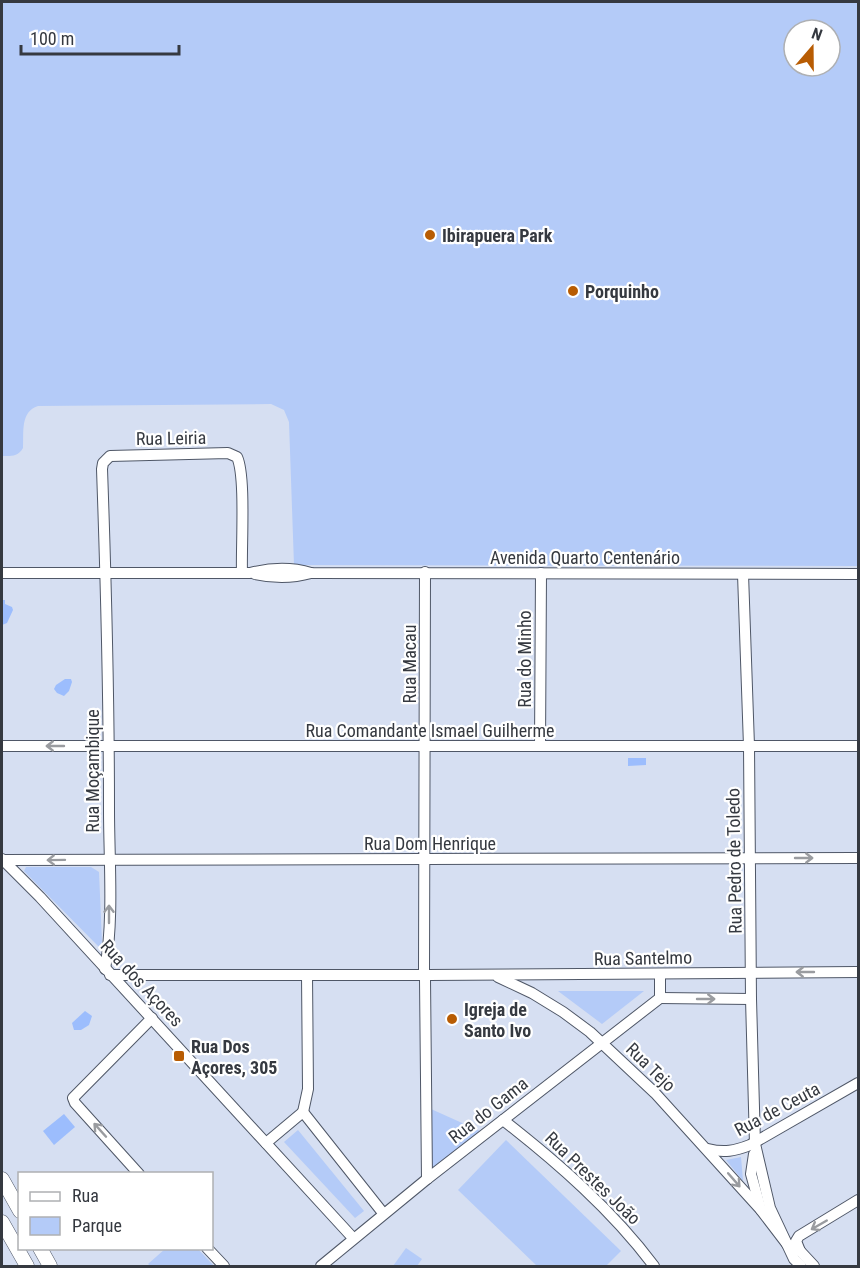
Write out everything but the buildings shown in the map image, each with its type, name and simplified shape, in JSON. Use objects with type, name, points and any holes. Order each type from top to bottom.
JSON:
[{"type":"main road","points":[[2,1179],[18,1207]]},
{"type":"main road","points":[[2,1222],[27,1266]]},
{"type":"main road","points":[[41,1250],[50,1266]]},
{"type":"street","name":"Rua Leiria","points":[[106,573],[102,469],[105,459],[110,456],[228,453],[233,454],[240,462],[246,573]]},
{"type":"street","name":"Avenida Quarto Centenário","points":[[2,573],[246,573],[298,569],[311,573],[743,574],[822,579],[858,574]]},
{"type":"street","name":"Rua Macau","points":[[426,572],[424,975],[427,1179]]},
{"type":"street","name":"Rua Moçambique","points":[[106,573],[109,746],[107,972]]},
{"type":"street","name":"Rua do Minho","points":[[540,746],[541,573]]},
{"type":"street","name":"Rua Pedro de Toledo","points":[[743,574],[749,746],[751,999],[755,1145],[751,1174],[766,1209],[794,1259],[801,1266]]},
{"type":"street","name":"Rua Comandante Ismael Guilherme","points":[[2,746],[858,746]]},
{"type":"street","name":"Rua Dom Henrique","points":[[2,860],[858,858]]},
{"type":"street","name":"Rua dos Açores","points":[[2,860],[40,897],[353,1238]]},
{"type":"street","name":"Rua Santelmo","points":[[107,972],[495,976],[858,972]]},
{"type":"street","points":[[660,974],[660,999],[751,999]]},
{"type":"street","points":[[266,1143],[303,1112],[308,1089],[307,975]]},
{"type":"street","name":"Rua Tejo","points":[[495,976],[532,993],[563,1012],[602,1043],[655,1093],[766,1209]]},
{"type":"street","name":"Rua do Gama","points":[[321,1266],[383,1213],[660,999]]},
{"type":"street","points":[[138,1172],[75,1103],[73,1098],[152,1018]]},
{"type":"street","name":"Rua de Ceuta","points":[[708,1149],[731,1152],[755,1145],[858,1083]]},
{"type":"street","points":[[303,1112],[383,1213]]},
{"type":"street","name":"Rua Prestes João","points":[[503,1120],[570,1175],[619,1223],[654,1266]]},
{"type":"street","points":[[800,1251],[796,1241],[799,1236],[858,1200]]},
{"type":"street","points":[[766,1209],[788,1231],[799,1236]]},
{"type":"street","name":"Rua Pedro de Toledo","points":[[787,1244],[800,1251],[814,1266]]},
{"type":"street","points":[[209,1250],[224,1266]]},
{"type":"green space","name":"Ibirapuera Park","points":[[2,2],[858,2],[858,566],[294,565],[289,422],[284,410],[271,404],[38,406],[28,413],[23,429],[23,448],[14,455],[2,456]]},
{"type":"green space","points":[[26,867],[91,867],[99,872],[102,942],[99,947],[24,871]]},
{"type":"green space","points":[[558,991],[644,991],[602,1024]]},
{"type":"green space","points":[[431,1109],[480,1131],[431,1169]]},
{"type":"green space","points":[[298,1130],[364,1211],[355,1218],[284,1142]]},
{"type":"green space","points":[[506,1140],[621,1251],[606,1266],[537,1266],[458,1190]]},
{"type":"green space","points":[[741,1157],[743,1180],[743,1181],[726,1160]]},
{"type":"green space","points":[[406,1248],[422,1259],[417,1266],[393,1266]]},
{"type":"green space","points":[[164,1250],[199,1250],[214,1266],[151,1266],[148,1264]]},
{"type":"shaded area","points":[[2,600],[5,600],[5,604],[13,610],[7,623],[2,625]]},
{"type":"shaded area","points":[[65,679],[71,679],[72,682],[69,691],[64,696],[54,689]]},
{"type":"shaded area","points":[[628,758],[646,758],[646,765],[628,766]]},
{"type":"shaded area","points":[[85,1011],[92,1016],[89,1025],[81,1030],[74,1030],[72,1023]]},
{"type":"shaded area","points":[[64,1114],[75,1127],[54,1145],[43,1131]]},
{"type":"place","name":"Ibirapuera Park","points":[[430,235]]},
{"type":"place","name":"Porquinho","points":[[573,291]]},
{"type":"place","name":"Igreja de Santo Ivo","points":[[452,1019]]},
{"type":"place","name":"Rua Dos Açores, 305","points":[[179,1056]]}]
